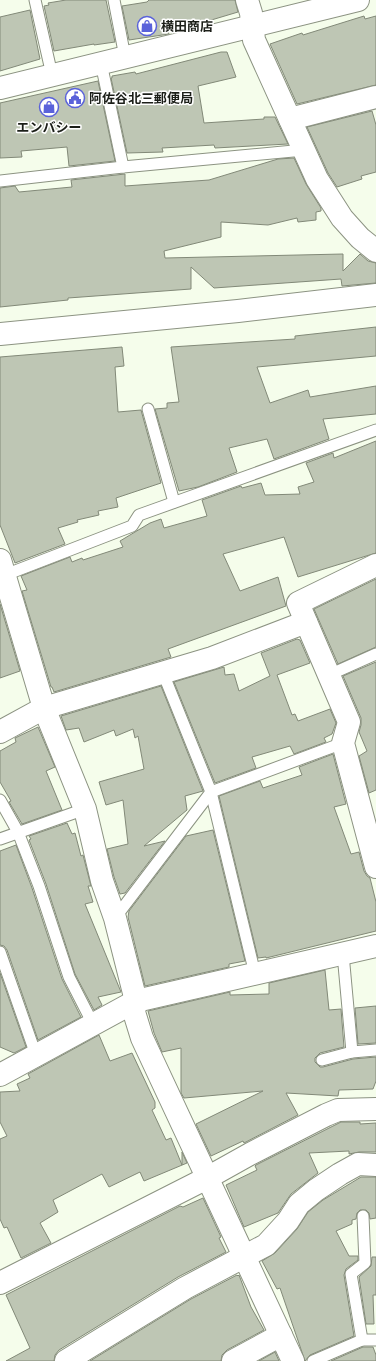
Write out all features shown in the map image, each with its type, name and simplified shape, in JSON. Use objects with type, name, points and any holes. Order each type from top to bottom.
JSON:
[{"type":"street","points":[[247,0],[251,13],[254,40],[317,179],[342,218],[360,238],[376,251]]},
{"type":"street","points":[[0,88],[358,0]]},
{"type":"street","points":[[290,119],[376,97]]},
{"type":"street","points":[[0,334],[238,311],[376,295]]},
{"type":"street","points":[[376,565],[298,604],[349,722],[343,744],[368,802],[376,867]]},
{"type":"street","points":[[2,568],[44,708],[85,809],[102,881],[115,918],[136,1001],[134,1012],[142,1038],[293,1361]]},
{"type":"street","points":[[0,732],[44,708],[212,658],[306,622]]},
{"type":"street","points":[[0,1075],[136,1001],[376,946]]},
{"type":"street","points":[[0,1283],[207,1178],[326,1115],[338,1110],[376,1109]]},
{"type":"street","points":[[66,1361],[185,1288],[266,1245],[288,1221],[299,1204],[316,1190],[340,1174],[358,1164],[376,1165]]},
{"type":"street","points":[[233,1361],[281,1335]]},
{"type":"lane","points":[[35,0],[52,75]]},
{"type":"lane","points":[[114,0],[125,57]]},
{"type":"lane","points":[[101,63],[123,167]]},
{"type":"lane","points":[[0,181],[123,167],[304,150]]},
{"type":"lane","points":[[148,409],[174,502]]},
{"type":"lane","points":[[2,568],[132,526],[139,515],[376,430]]},
{"type":"lane","points":[[329,675],[376,654]]},
{"type":"lane","points":[[163,673],[211,792],[255,974]]},
{"type":"lane","points":[[115,918],[211,792],[343,744]]},
{"type":"lane","points":[[0,800],[18,832],[39,886],[69,977],[92,1024]]},
{"type":"lane","points":[[0,839],[85,809]]},
{"type":"lane","points":[[0,952],[36,1055]]},
{"type":"lane","points":[[342,954],[352,1052]]},
{"type":"lane","points":[[322,1060],[352,1052],[376,1050]]},
{"type":"lane","points":[[362,1340],[351,1274],[365,1263],[363,1216]]},
{"type":"lane","points":[[313,1361],[362,1340],[376,1340]]},
{"type":"building","points":[[66,0],[106,0],[115,42],[54,51],[44,6],[49,5],[48,3]]},
{"type":"building","points":[[149,0],[235,0],[238,12],[168,31],[169,34],[129,40],[122,6],[147,2]]},
{"type":"building","points":[[30,10],[40,59],[0,71],[0,17]]},
{"type":"building","points":[[364,16],[365,19],[376,16],[376,85],[297,104],[270,44],[302,33],[303,35]]},
{"type":"building","points":[[221,52],[227,52],[236,77],[198,86],[204,123],[275,117],[288,144],[215,148],[214,145],[162,148],[163,152],[127,153],[111,78],[112,76],[135,72],[136,74]]},
{"type":"building","points":[[98,81],[115,161],[69,166],[67,147],[21,151],[22,157],[0,158],[0,103]]},
{"type":"building","points":[[372,111],[376,125],[376,172],[361,176],[362,179],[337,187],[328,173],[307,127]]},
{"type":"building","points":[[294,158],[306,184],[321,208],[321,211],[316,212],[316,220],[298,222],[297,218],[268,225],[221,222],[221,237],[164,251],[165,258],[343,254],[343,271],[360,254],[368,261],[376,263],[376,283],[342,286],[341,279],[214,288],[191,267],[191,289],[68,298],[68,300],[0,307],[0,188],[15,186],[19,192],[72,187],[71,180],[125,174],[125,186],[209,180],[278,159]]},
{"type":"building","points":[[376,327],[376,356],[257,367],[270,403],[308,390],[310,397],[376,386],[376,414],[323,419],[329,439],[274,459],[267,439],[229,448],[237,472],[198,487],[179,491],[155,409],[167,408],[167,403],[179,402],[171,347],[295,339],[295,336]]},
{"type":"building","points":[[122,347],[124,366],[115,367],[118,412],[141,410],[161,483],[116,498],[118,507],[98,511],[99,515],[77,520],[78,522],[58,528],[65,544],[15,563],[0,525],[0,357]]},
{"type":"building","points":[[376,441],[376,553],[298,577],[284,537],[223,554],[240,591],[278,577],[286,606],[168,649],[171,657],[54,692],[51,687],[22,591],[27,590],[21,576],[70,557],[72,562],[82,558],[83,560],[123,547],[120,541],[150,523],[161,519],[164,528],[207,516],[202,500],[241,486],[242,488],[261,483],[265,495],[300,494],[298,487],[314,482],[306,463],[333,453],[334,458]]},
{"type":"building","points":[[376,579],[376,647],[338,664],[314,609]]},
{"type":"building","points":[[0,604],[20,671],[0,678]]},
{"type":"building","points":[[297,639],[300,640],[310,663],[277,675],[292,715],[295,714],[298,721],[330,709],[336,723],[332,734],[324,738],[326,742],[294,754],[290,746],[252,757],[256,768],[215,783],[174,682],[224,667],[225,675],[234,674],[239,691],[270,676],[261,653]]},
{"type":"building","points":[[376,662],[376,790],[369,793],[359,756],[367,751],[359,732],[361,718],[343,676]]},
{"type":"building","points":[[161,686],[203,791],[185,796],[187,810],[144,846],[165,841],[125,893],[120,894],[107,849],[128,844],[123,800],[106,805],[99,782],[144,769],[138,736],[135,738],[133,729],[116,736],[114,730],[84,742],[79,728],[66,730],[61,716]]},
{"type":"building","points":[[38,727],[55,767],[46,771],[62,810],[22,824],[9,802],[11,801],[0,782],[0,751],[16,742],[15,738]]},
{"type":"building","points":[[333,754],[346,804],[334,807],[351,854],[359,852],[364,871],[370,878],[376,902],[376,931],[266,958],[258,958],[219,796],[260,781],[263,788],[302,775],[299,767]]},
{"type":"building","points":[[67,823],[72,834],[75,833],[81,856],[83,855],[91,886],[88,886],[93,902],[85,904],[121,992],[98,997],[102,1005],[94,1010],[75,974],[46,884],[29,840],[31,839],[29,836]]},
{"type":"building","points":[[213,830],[245,961],[229,964],[229,967],[145,986],[128,917],[129,911],[186,836]]},
{"type":"building","points":[[16,845],[62,979],[81,1017],[38,1040],[7,950],[4,946],[0,945],[0,851]]},
{"type":"building","points":[[325,970],[329,1010],[341,1009],[344,1047],[320,1053],[315,1058],[315,1062],[320,1067],[323,1067],[353,1059],[376,1057],[376,1081],[373,1089],[339,1090],[338,1096],[286,1093],[298,1115],[244,1143],[243,1141],[211,1156],[196,1124],[263,1091],[184,1098],[181,1093],[181,1048],[162,1052],[154,1033],[148,1011],[230,992],[230,995],[269,994],[269,983]]},
{"type":"building","points":[[0,973],[26,1047],[14,1053],[0,1047]]},
{"type":"building","points":[[376,1006],[376,1043],[358,1044],[355,1008]]},
{"type":"building","points":[[99,1035],[110,1061],[132,1053],[155,1102],[155,1108],[152,1110],[166,1140],[171,1138],[182,1165],[182,1152],[187,1163],[144,1181],[140,1172],[109,1187],[102,1174],[53,1200],[58,1212],[40,1223],[51,1243],[21,1258],[7,1227],[4,1228],[0,1219],[0,1139],[7,1136],[0,1122],[0,1092],[20,1091],[17,1084],[30,1078],[28,1074]]},
{"type":"building","points":[[341,1122],[360,1122],[360,1124],[376,1123],[376,1152],[359,1152],[349,1154],[349,1151],[309,1153],[318,1173],[291,1194],[278,1213],[244,1227],[226,1185],[257,1170],[256,1165]]},
{"type":"building","points":[[361,1177],[376,1177],[376,1218],[370,1219],[369,1213],[366,1210],[360,1210],[357,1213],[356,1219],[352,1220],[352,1224],[336,1231],[349,1256],[358,1256],[358,1260],[346,1269],[344,1275],[354,1336],[310,1355],[305,1361],[280,1288],[277,1289],[262,1261],[275,1253],[297,1229],[308,1212],[323,1200]]},
{"type":"building","points":[[203,1198],[221,1237],[219,1238],[226,1252],[178,1277],[59,1350],[55,1355],[54,1361],[6,1361],[30,1348],[6,1295],[180,1206],[183,1207]]},
{"type":"building","points":[[372,1257],[376,1257],[376,1295],[373,1295],[374,1324],[366,1324],[359,1277],[371,1266]]},
{"type":"building","points":[[239,1275],[251,1307],[264,1330],[227,1350],[222,1355],[221,1361],[90,1361],[191,1299]]},
{"type":"building","points":[[363,1347],[373,1347],[376,1355],[376,1361],[331,1361]]},
{"type":"building","points":[[275,1352],[279,1361],[259,1361]]},
{"type":"place","name":"横田商店","points":[[147,26]]},
{"type":"place","name":"阿佐谷北三郵便局","points":[[75,98]]},
{"type":"place","name":"エンバシー","points":[[49,107]]}]
